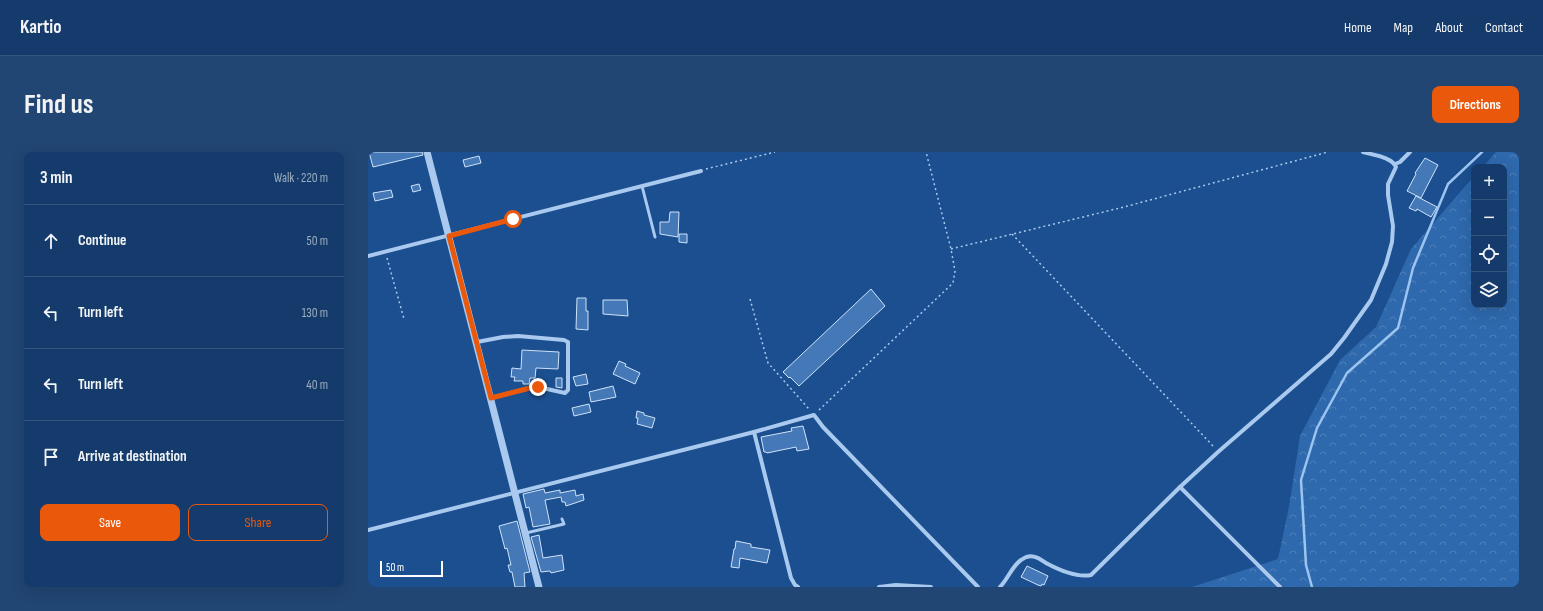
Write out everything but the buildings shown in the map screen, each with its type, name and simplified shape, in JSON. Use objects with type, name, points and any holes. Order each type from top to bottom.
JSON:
[{"type":"street","points":[[428,152],[516,492],[539,587]]},
{"type":"street","points":[[1363,152],[1388,159],[1395,164]]},
{"type":"street","points":[[1000,587],[1019,561],[1026,556],[1035,557],[1047,564],[1076,575],[1083,577],[1091,575],[1180,487],[1218,452],[1331,354],[1370,300],[1386,264],[1392,242],[1393,226],[1388,195],[1388,184],[1396,167],[1395,164],[1410,152]]},
{"type":"street","points":[[368,256],[701,171]]},
{"type":"street","points":[[477,342],[518,336],[564,340],[568,342],[568,390],[565,393],[534,387],[491,398]]},
{"type":"street","points":[[368,530],[754,432],[814,415],[978,587]]},
{"type":"street","points":[[754,432],[791,578],[795,586],[798,587]]},
{"type":"street","points":[[1180,487],[1280,587]]},
{"type":"street","points":[[879,587],[896,585],[931,587]]},
{"type":"lane","points":[[642,186],[655,237]]},
{"type":"lane","points":[[526,533],[564,524],[562,519]]},
{"type":"path","points":[[701,171],[776,152]]},
{"type":"path","points":[[750,299],[768,363],[814,415],[954,283],[955,271],[951,249],[926,152]]},
{"type":"path","points":[[951,249],[1124,207],[1328,152]]},
{"type":"path","points":[[1012,234],[1218,452]]},
{"type":"path","points":[[386,252],[404,319]]},
{"type":"green space","points":[[1496,152],[1519,152],[1519,587],[1192,587],[1278,559],[1289,507],[1300,436],[1340,360],[1376,327],[1411,249],[1471,179],[1471,308],[1507,308],[1507,164],[1486,164]]},
{"type":"waterway","points":[[1312,587],[1306,565],[1301,480],[1317,428],[1347,373],[1398,328],[1413,268],[1448,184],[1482,152]]},
{"type":"route","points":[[513,219],[449,236],[491,398],[538,387]]}]
